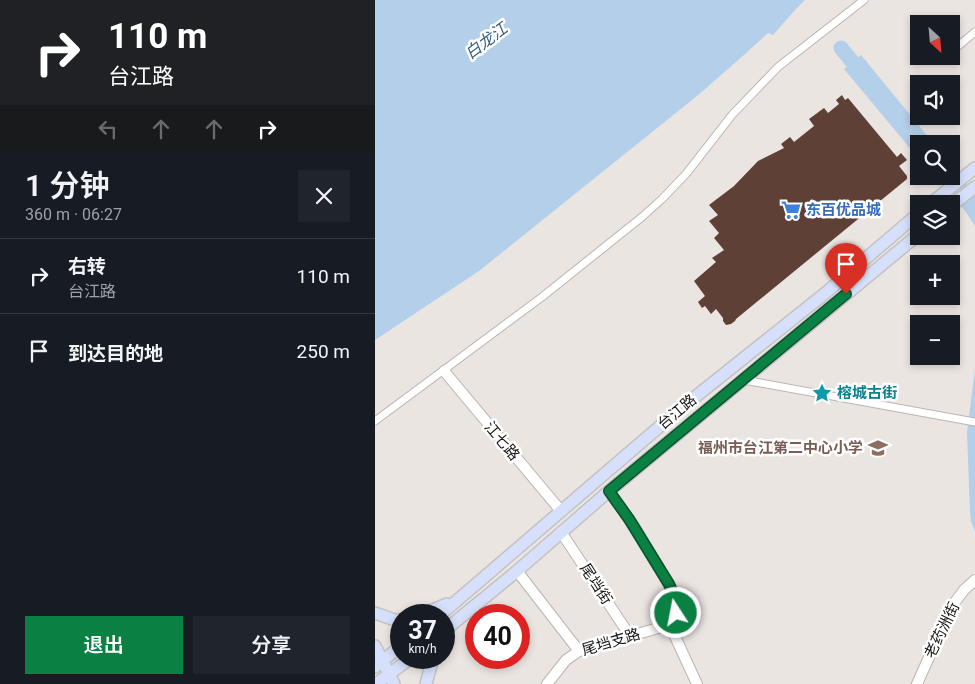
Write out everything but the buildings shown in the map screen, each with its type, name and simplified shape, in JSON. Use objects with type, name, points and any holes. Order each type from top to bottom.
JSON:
[{"type":"main road","points":[[940,195],[975,168]]},
{"type":"main road","points":[[960,199],[973,189]]},
{"type":"main road","name":"台江路","points":[[454,604],[680,409],[823,295],[910,221]]},
{"type":"main road","name":"台江路","points":[[455,622],[609,491],[910,242]]},
{"type":"main road","points":[[448,604],[460,599]]},
{"type":"main road","points":[[375,613],[390,618]]},
{"type":"main road","points":[[375,646],[379,664],[391,679]]},
{"type":"main road","points":[[379,664],[390,655]]},
{"type":"main road","points":[[376,684],[391,679],[401,669]]},
{"type":"main road","points":[[426,684],[430,669]]},
{"type":"street","points":[[375,421],[542,297],[662,199],[686,174],[732,115],[778,67],[864,0]]},
{"type":"street","points":[[960,44],[975,32]]},
{"type":"street","name":"江七路","points":[[444,371],[561,511]]},
{"type":"street","points":[[744,380],[975,422]]},
{"type":"street","points":[[609,491],[635,528],[673,592],[677,607],[671,629],[697,684]]},
{"type":"street","name":"尾垱街","points":[[561,532],[630,636]]},
{"type":"street","points":[[517,571],[579,651]]},
{"type":"street","name":"老药洲街","points":[[917,684],[952,606],[964,590],[975,580]]},
{"type":"street","name":"尾垱支路","points":[[547,684],[566,660],[579,651],[658,628],[665,627],[671,629]]},
{"type":"water","name":"白龙江","points":[[375,0],[805,0],[773,35],[768,33],[697,96],[479,271],[375,340]]},
{"type":"water","points":[[861,55],[910,115],[910,125],[918,125],[927,135],[910,135],[910,148],[844,69]]},
{"type":"water","points":[[960,176],[975,195],[975,226],[960,205],[960,195],[952,195],[943,185],[960,185]]},
{"type":"water","points":[[975,369],[975,532],[970,511],[967,432]]},
{"type":"waterway","points":[[841,48],[865,77]]},
{"type":"place","name":"东百优品城","points":[[791,210]]},
{"type":"place","name":"榕城古街","points":[[822,393]]},
{"type":"place","name":"福州市台江第二中心小学","points":[[878,448]]},
{"type":"route","points":[[676,613],[676,600],[669,584],[629,519],[609,491],[846,294]]}]
